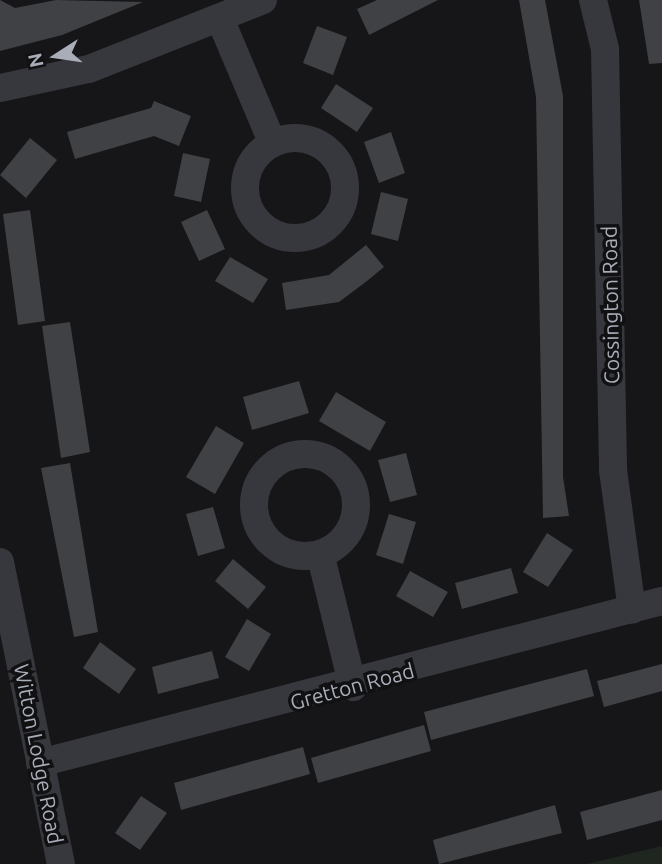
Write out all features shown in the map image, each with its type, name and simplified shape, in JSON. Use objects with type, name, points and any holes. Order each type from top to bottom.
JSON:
[{"type":"street","points":[[0,88],[89,69],[220,21],[263,0]]},
{"type":"street","name":"Cossington Road","points":[[593,0],[605,50],[613,470],[632,610]]},
{"type":"street","points":[[220,21],[272,142]]},
{"type":"street","points":[[321,556],[353,687]]},
{"type":"street","name":"Witton Lodge Road","points":[[0,562],[61,864]]},
{"type":"street","name":"Gretton Road","points":[[40,763],[353,687],[662,601]]},
{"type":"shaded area","points":[[662,846],[662,864],[587,864]]},
{"type":"building","points":[[0,0],[15,8],[56,0],[143,2],[62,35],[0,51]]},
{"type":"building","points":[[377,0],[438,0],[369,35],[357,9]]},
{"type":"building","points":[[519,0],[545,0],[563,96],[563,477],[569,516],[543,518],[536,97]]},
{"type":"building","points":[[639,0],[662,0],[662,63],[649,64]]},
{"type":"building","points":[[317,26],[347,37],[333,75],[303,63]]},
{"type":"building","points":[[336,84],[373,108],[357,132],[321,108]]},
{"type":"building","points":[[154,101],[191,116],[179,146],[154,136],[75,159],[67,132],[151,108]]},
{"type":"building","points":[[391,132],[405,173],[379,183],[364,142]]},
{"type":"building","points":[[30,138],[57,160],[26,198],[0,175]]},
{"type":"building","points":[[183,153],[210,159],[201,202],[174,196]]},
{"type":"building","points":[[381,192],[408,199],[398,241],[371,234]]},
{"type":"building","points":[[30,210],[45,321],[18,325],[3,214]]},
{"type":"building","points":[[207,210],[225,249],[199,261],[181,222]]},
{"type":"building","points":[[366,245],[384,267],[367,281],[339,302],[286,310],[282,283],[329,275]]},
{"type":"building","points":[[230,257],[268,279],[253,303],[215,281]]},
{"type":"building","points":[[70,322],[90,452],[61,458],[42,326]]},
{"type":"building","points":[[299,381],[309,413],[252,430],[243,397]]},
{"type":"building","points":[[336,392],[386,422],[370,451],[319,421]]},
{"type":"building","points":[[216,426],[244,443],[215,494],[186,477]]},
{"type":"building","points":[[406,453],[417,495],[390,502],[378,460]]},
{"type":"building","points":[[70,463],[98,632],[74,637],[41,468]]},
{"type":"building","points":[[213,507],[225,548],[198,556],[186,514]]},
{"type":"building","points":[[389,514],[416,522],[403,564],[376,555]]},
{"type":"building","points":[[547,533],[573,550],[548,587],[523,572]]},
{"type":"building","points":[[233,559],[266,587],[248,609],[215,581]]},
{"type":"building","points":[[511,568],[518,593],[462,609],[455,583]]},
{"type":"building","points":[[410,571],[448,592],[433,617],[396,596]]},
{"type":"building","points":[[247,619],[271,634],[249,671],[225,657]]},
{"type":"building","points":[[100,642],[136,669],[119,694],[83,668]]},
{"type":"building","points":[[212,651],[219,678],[158,694],[152,667]]},
{"type":"building","points":[[662,664],[662,691],[604,707],[597,681]]},
{"type":"building","points":[[587,669],[594,696],[431,740],[424,712]]},
{"type":"building","points":[[424,725],[431,751],[318,783],[311,758]]},
{"type":"building","points":[[303,747],[310,774],[181,810],[174,783]]},
{"type":"building","points":[[662,790],[662,820],[587,840],[580,812]]},
{"type":"building","points":[[141,796],[167,813],[140,850],[115,833]]},
{"type":"building","points":[[555,805],[562,833],[439,864],[433,840]]}]
